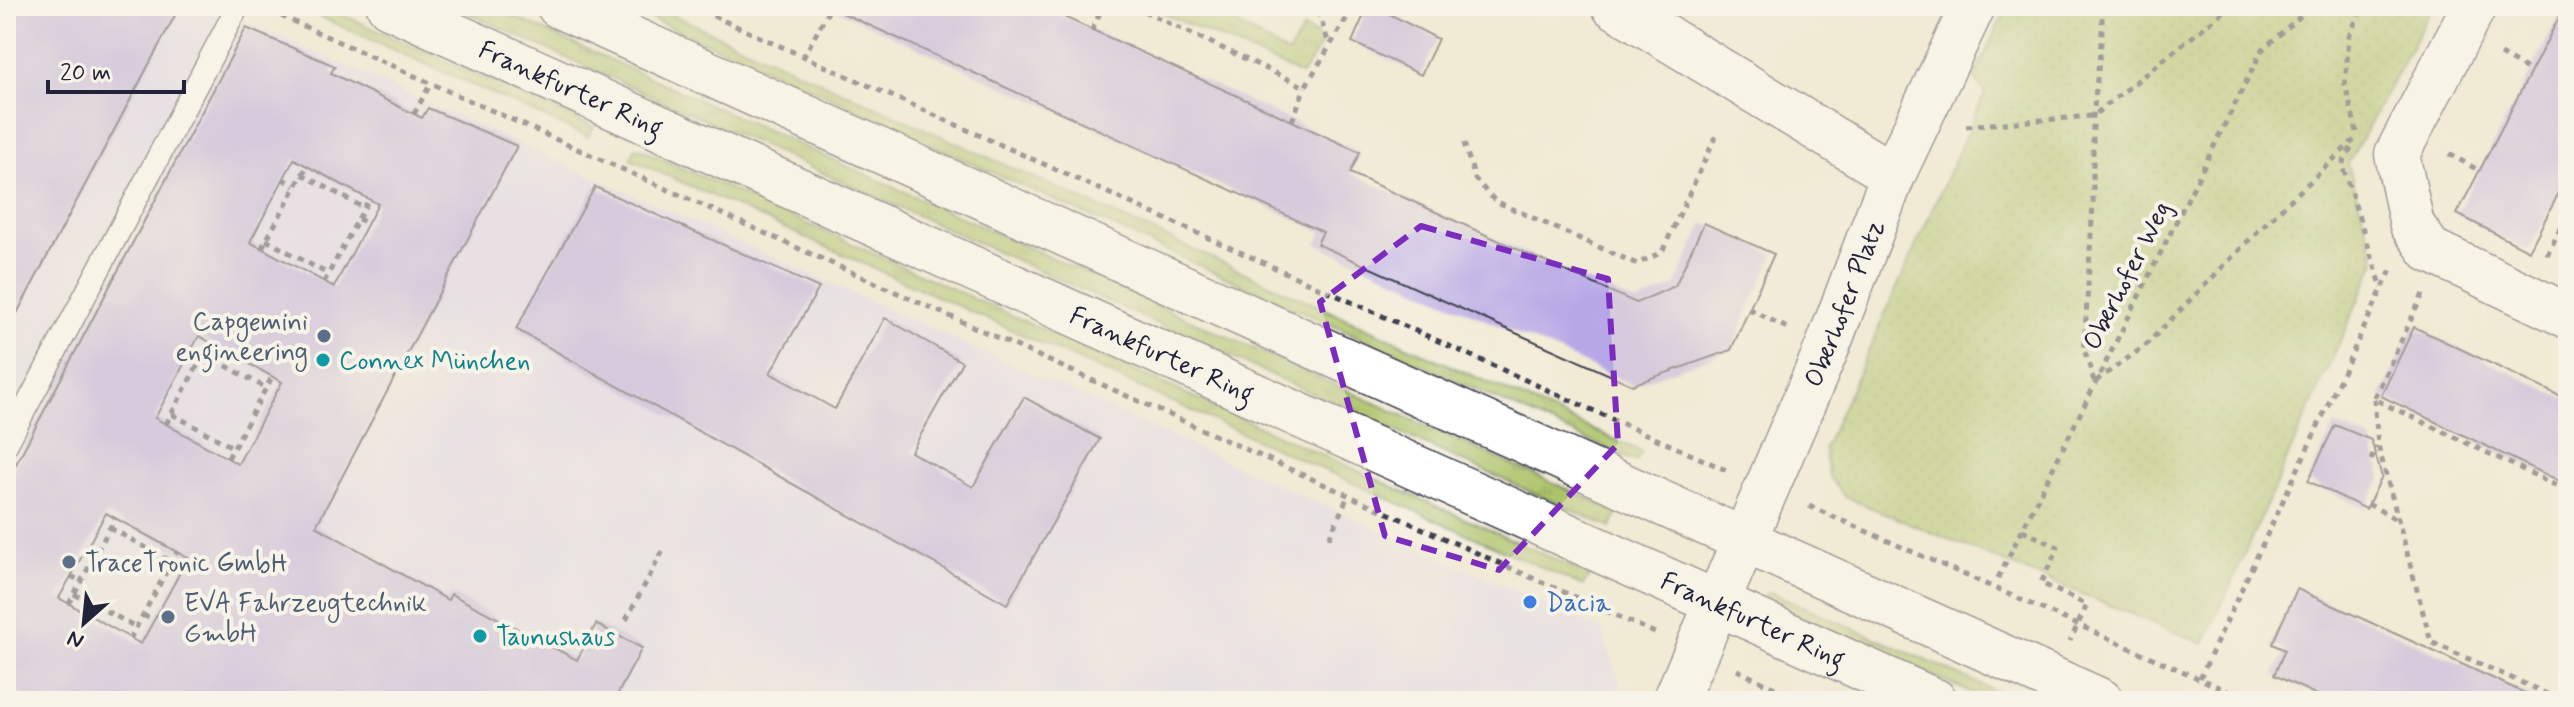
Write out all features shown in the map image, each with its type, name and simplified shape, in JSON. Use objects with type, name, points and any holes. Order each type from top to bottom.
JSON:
[{"type":"main road","name":"Frankfurter Ring","points":[[389,6],[1935,701]]},
{"type":"main road","points":[[559,6],[2101,701]]},
{"type":"main road","points":[[1614,6],[1893,175]]},
{"type":"main road","name":"Oberhofer Platz","points":[[1675,701],[1827,348],[1893,175],[1973,6]]},
{"type":"main road","points":[[2474,6],[2397,154],[2426,240],[2568,316]]},
{"type":"lane","points":[[6,445],[238,6]]},
{"type":"path","points":[[258,6],[1697,651],[1802,701]]},
{"type":"path","points":[[691,6],[1678,449]]},
{"type":"path","points":[[803,58],[831,6]]},
{"type":"path","points":[[1092,30],[1103,6]]},
{"type":"path","points":[[1133,6],[1305,87]]},
{"type":"path","points":[[1292,121],[1305,87],[1354,6]]},
{"type":"path","points":[[2102,6],[2093,116],[2093,203],[2084,349],[2095,382],[2146,345],[2262,227],[2358,136],[2345,85],[2349,36],[2363,6]]},
{"type":"path","points":[[1960,126],[2093,116],[2231,6]]},
{"type":"path","name":"Oberhofer Weg","points":[[1998,578],[2262,50],[2312,6]]},
{"type":"path","points":[[1318,11],[1330,45]]},
{"type":"path","points":[[414,114],[431,83]]},
{"type":"path","points":[[1464,143],[1475,179],[1495,201],[1637,264],[1662,252],[1717,134]]},
{"type":"path","points":[[262,248],[307,166]]},
{"type":"path","points":[[302,174],[364,208]]},
{"type":"path","points":[[283,179],[295,186]]},
{"type":"path","points":[[324,282],[369,199]]},
{"type":"path","points":[[358,219],[368,223]]},
{"type":"path","points":[[266,240],[328,274]]},
{"type":"path","points":[[2426,240],[2374,399],[2378,445],[2431,642],[2563,701]]},
{"type":"path","points":[[2200,678],[2426,240]]},
{"type":"path","points":[[166,424],[210,342]]},
{"type":"path","points":[[205,354],[266,388]]},
{"type":"path","points":[[228,458],[272,377]]},
{"type":"path","points":[[2374,399],[2444,429],[2568,491]]},
{"type":"path","points":[[172,414],[234,448]]},
{"type":"path","points":[[2371,460],[2378,445]]},
{"type":"path","points":[[1767,487],[2250,701]]},
{"type":"path","points":[[1329,538],[1348,496]]},
{"type":"path","points":[[2368,504],[2397,519]]},
{"type":"path","points":[[69,604],[115,518]]},
{"type":"path","points":[[110,528],[172,562]]},
{"type":"path","points":[[2022,530],[2058,547],[2041,583],[2087,605],[2070,642]]},
{"type":"path","points":[[626,620],[665,547]]},
{"type":"path","points":[[130,639],[177,552]]},
{"type":"path","points":[[71,576],[81,581]]},
{"type":"path","points":[[74,594],[136,627]]},
{"type":"path","points":[[143,615],[154,621]]},
{"type":"path","points":[[16,701],[20,693]]},
{"type":"highlighted area","points":[[1421,226],[1608,279],[1618,444],[1499,570],[1385,536],[1320,302]]},
{"type":"shaded area","points":[[6,6],[212,6],[1602,630],[1620,683],[1612,701],[6,701]]},
{"type":"green space","points":[[296,6],[323,6],[594,127],[588,137]]},
{"type":"green space","points":[[452,6],[490,6],[1618,512],[1611,528]]},
{"type":"green space","points":[[640,6],[653,6],[1642,452],[1636,462],[647,17]]},
{"type":"green space","points":[[1147,6],[1207,6],[1288,54],[1304,28],[1318,36],[1321,45],[1302,75]]},
{"type":"green space","points":[[2007,6],[2433,6],[2348,164],[2376,261],[2204,644],[1845,497],[1829,476],[1824,449],[1985,93],[1974,78]]},
{"type":"green space","points":[[636,147],[1590,575],[1583,586],[630,159]]},
{"type":"green space","points":[[1768,593],[2018,701],[1990,701],[1769,603],[1764,596]]},
{"type":"building","points":[[13,6],[180,6],[6,334],[6,20]]},
{"type":"building","points":[[827,6],[1040,6],[1360,152],[1350,173],[1636,303],[1675,286],[1704,223],[1774,254],[1731,350],[1632,385],[1317,244],[1323,232]]},
{"type":"building","points":[[1368,6],[1374,6],[1438,39],[1421,75],[1352,42]]},
{"type":"building","points":[[2565,6],[2568,6],[2568,175],[2529,251],[2457,214]]},
{"type":"building","name":"Connex München","points":[[246,28],[335,66],[331,73],[422,118],[428,108],[517,146],[316,526],[448,600],[451,594],[577,660],[596,624],[642,648],[614,701],[35,701],[6,686],[6,483]],"holes":[[[294,159],[378,204],[334,287],[250,242]],[[199,336],[282,382],[238,464],[155,418]],[[106,513],[188,558],[141,644],[59,598]]]},
{"type":"building","points":[[595,187],[819,288],[770,373],[835,409],[885,318],[962,362],[911,452],[973,487],[1024,397],[1100,439],[1007,604],[516,329]]},
{"type":"building","points":[[2414,327],[2568,400],[2568,485],[2381,396]]},
{"type":"building","points":[[2335,425],[2371,440],[2382,477],[2366,509],[2308,481]]},
{"type":"building","points":[[2297,589],[2542,701],[2330,701],[2274,675],[2285,650],[2272,644]]},
{"type":"place","name":"Capgemini engineering","points":[[324,336]]},
{"type":"place","name":"Connex München","points":[[323,360]]},
{"type":"place","name":"TraceTronic GmbH","points":[[69,562]]},
{"type":"place","name":"Dacia","points":[[1530,602]]},
{"type":"place","name":"EVA Fahrzeugtechnik GmbH","points":[[168,617]]},
{"type":"place","name":"Taunushaus","points":[[480,636]]}]
